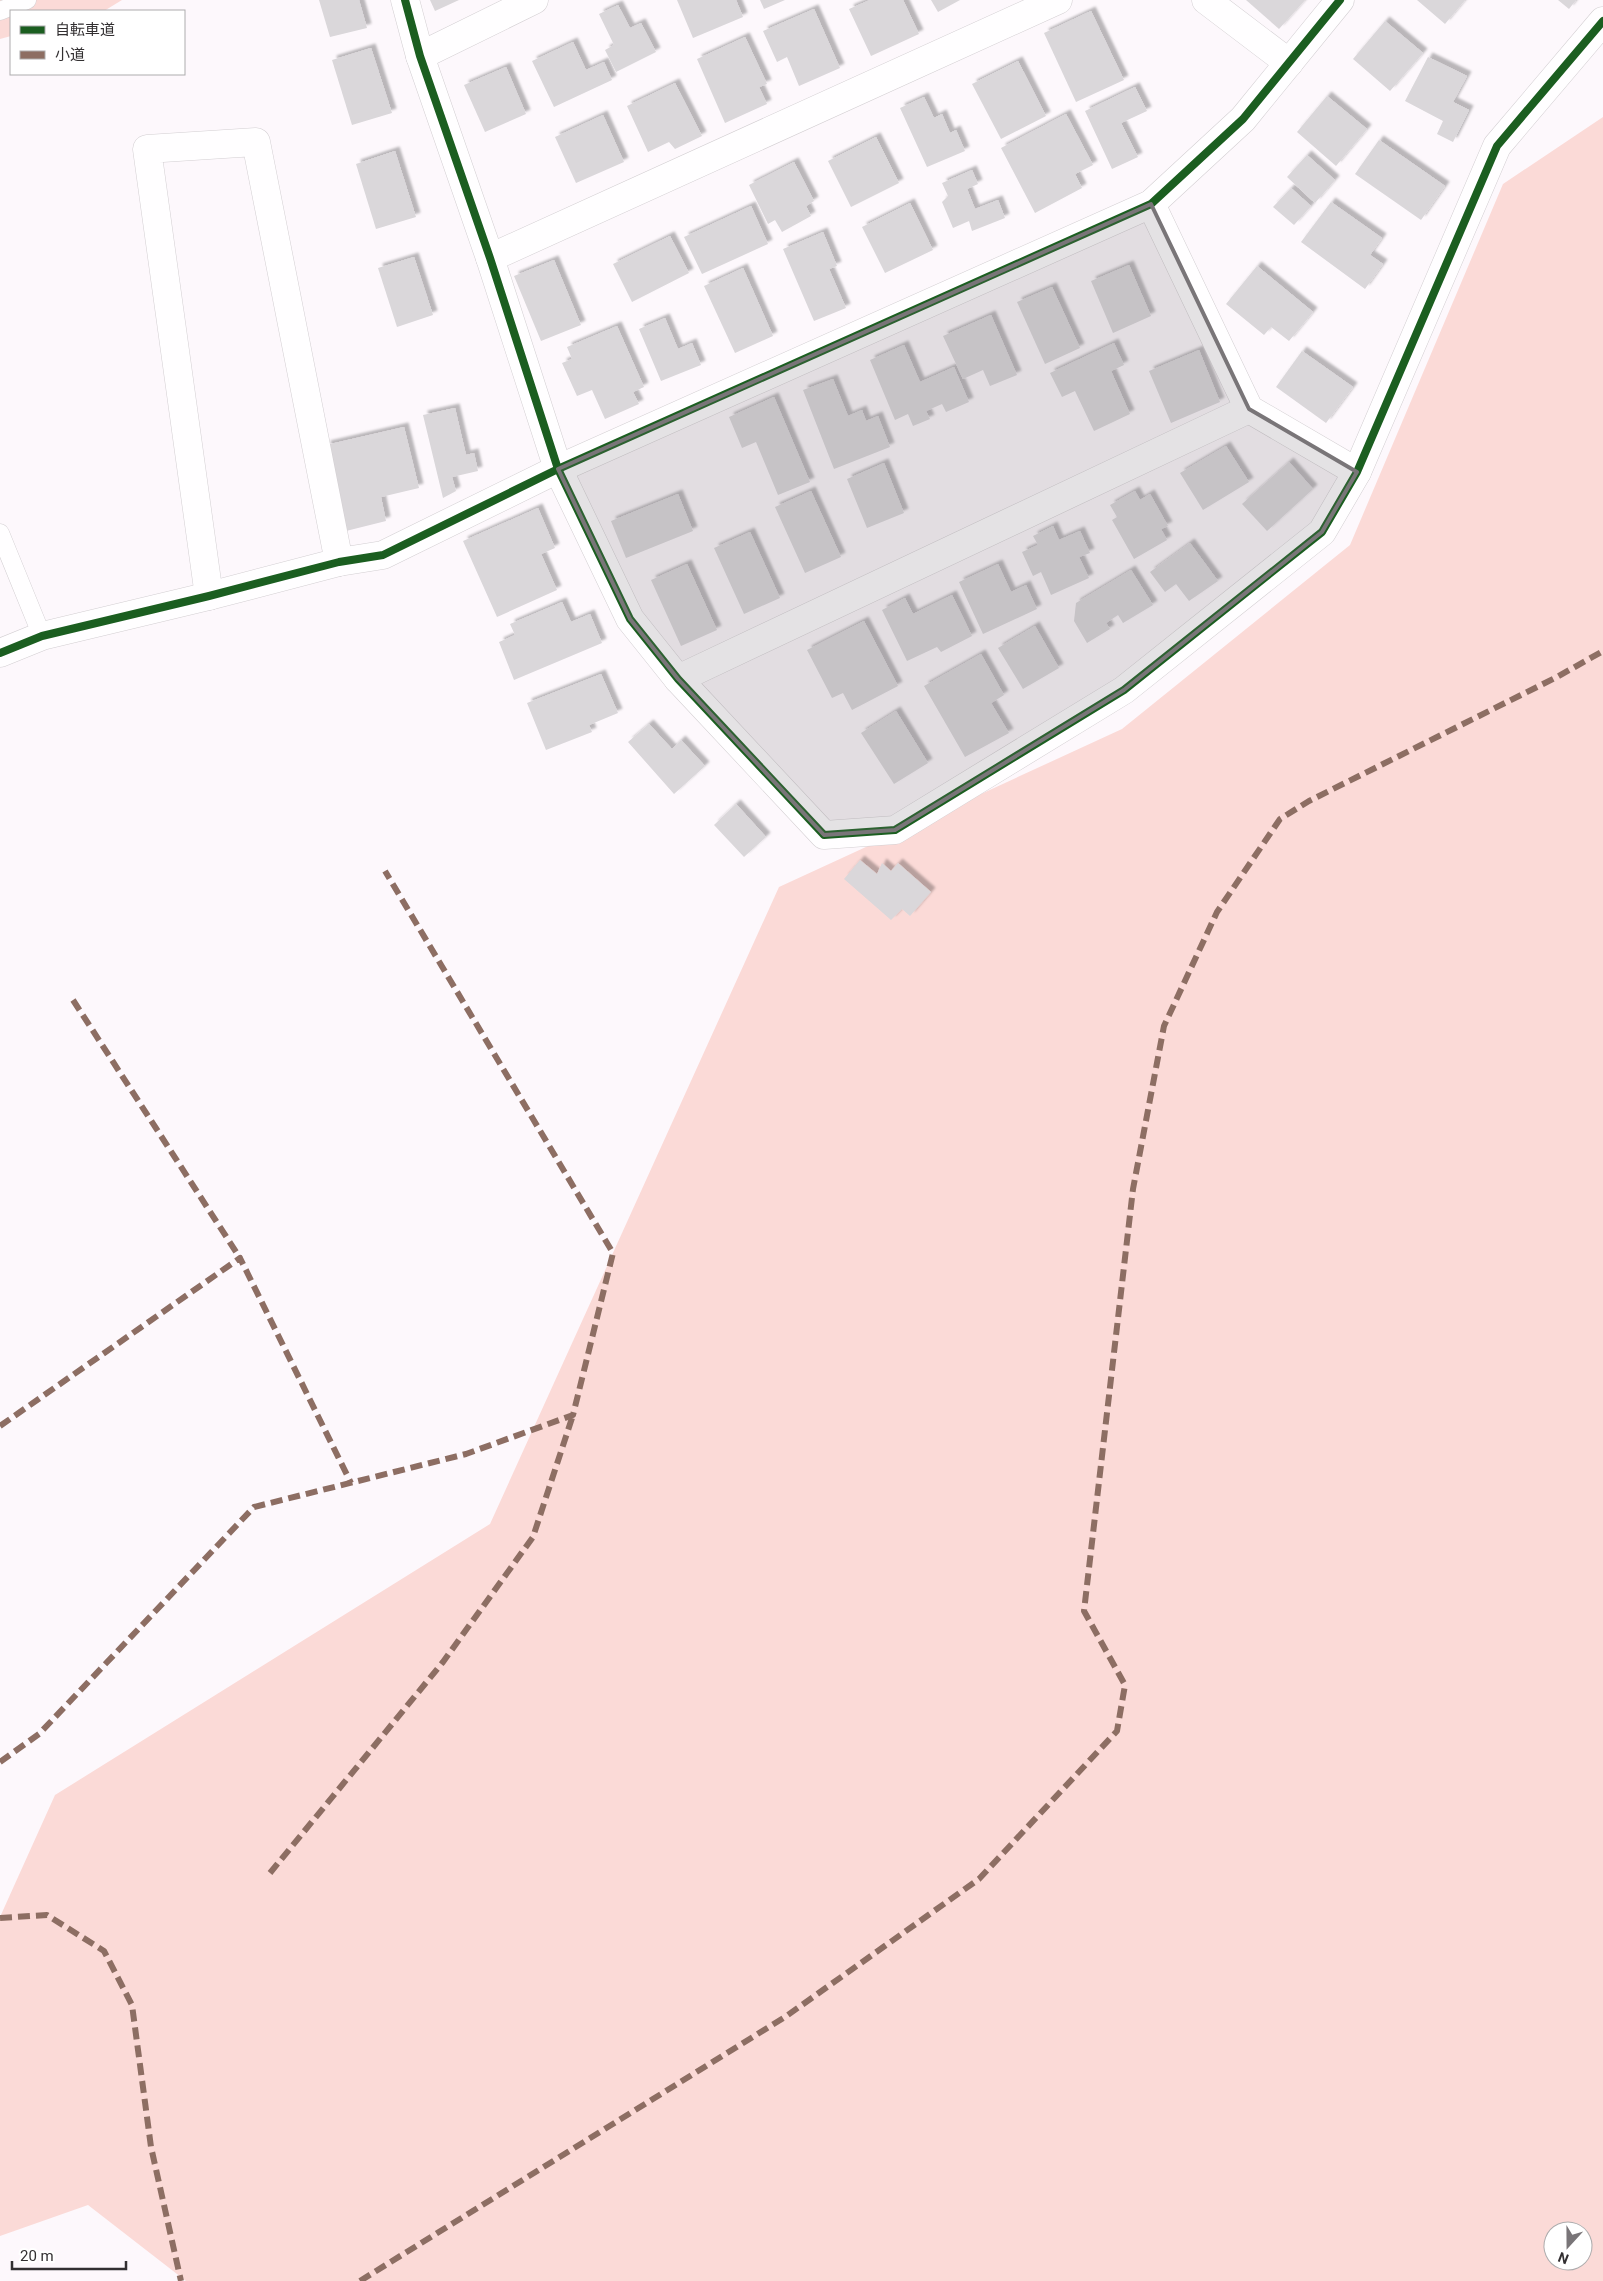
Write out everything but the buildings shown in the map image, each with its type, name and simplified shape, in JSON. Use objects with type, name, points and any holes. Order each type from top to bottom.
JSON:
[{"type":"street","points":[[404,0],[420,56],[490,258],[558,469],[630,619],[678,678],[824,835],[895,830],[1124,690],[1322,532],[1357,472],[1497,146],[1603,21]]},
{"type":"street","points":[[420,56],[534,0]]},
{"type":"street","points":[[490,258],[1058,0]]},
{"type":"street","points":[[1206,0],[1289,63]]},
{"type":"street","points":[[0,653],[42,636],[209,596],[338,562],[383,555],[558,469],[1151,204],[1243,119],[1340,0]]},
{"type":"street","points":[[209,596],[147,149],[256,142],[338,562]]},
{"type":"street","points":[[1151,204],[1249,410],[1357,472]]},
{"type":"street","points":[[678,678],[1249,410]]},
{"type":"lane","points":[[0,11],[27,0]]},
{"type":"lane","points":[[0,533],[42,636]]},
{"type":"highlighted area","points":[[1151,204],[1249,409],[1357,472],[1322,532],[1124,690],[895,830],[824,835],[678,679],[630,619],[558,469]]},
{"type":"shaded area","points":[[0,0],[122,0],[106,10],[10,10],[10,36],[0,39]]},
{"type":"shaded area","points":[[1603,117],[1603,2281],[186,2281],[88,2205],[0,2236],[0,1917],[55,1795],[490,1524],[779,887],[1122,729],[1350,545],[1503,184]]},
{"type":"marked path","points":[[360,2281],[785,2017],[979,1879],[1117,1731],[1125,1685],[1084,1611],[1133,1189],[1164,1026],[1217,912],[1280,819],[1309,801],[1557,677],[1603,651]]},
{"type":"marked path","points":[[0,1762],[39,1734],[254,1507],[466,1454],[573,1415],[613,1253],[385,871]]},
{"type":"marked path","points":[[73,1000],[240,1258]]},
{"type":"marked path","points":[[0,1426],[240,1258],[351,1483]]},
{"type":"marked path","points":[[270,1873],[443,1662],[533,1537],[573,1415]]},
{"type":"marked path","points":[[0,1918],[47,1915],[104,1951],[132,2005],[151,2147],[181,2281]]},
{"type":"cycle path","points":[[405,0],[420,56],[490,258],[558,469],[630,619],[678,679],[824,835],[895,830],[1124,690],[1322,532],[1357,472],[1497,146],[1603,21]]},
{"type":"cycle path","points":[[0,653],[42,636],[209,596],[339,562],[383,555],[558,469],[1151,204],[1243,119],[1340,0]]}]
